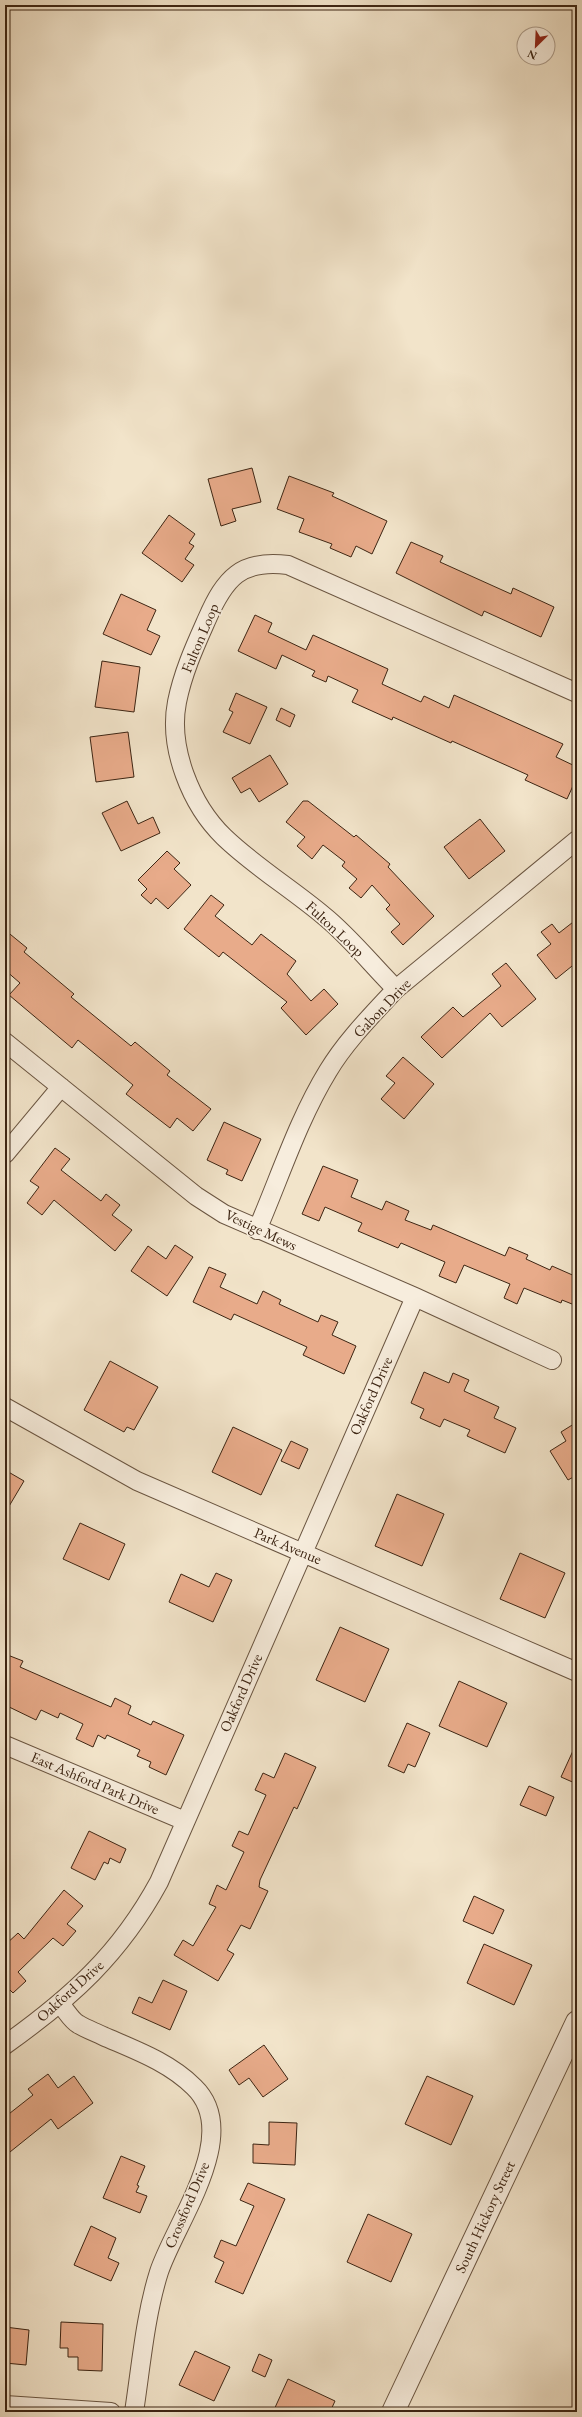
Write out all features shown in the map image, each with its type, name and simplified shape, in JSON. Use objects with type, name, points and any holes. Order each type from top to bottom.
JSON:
[{"type":"street","name":"Fulton Loop","points":[[396,989],[325,917],[224,837],[200,807],[191,788],[183,770],[176,736],[177,704],[185,670],[216,599],[230,578],[249,566],[268,562],[288,565],[577,693]]},
{"type":"street","name":"Gabon Drive","points":[[257,1230],[311,1105],[328,1071],[369,1017],[396,989],[577,840]]},
{"type":"street","name":"Vestige Mews","points":[[5,1042],[196,1196],[224,1214],[257,1230],[415,1297],[552,1360]]},
{"type":"street","points":[[5,1154],[61,1087]]},
{"type":"street","name":"Oakford Drive","points":[[5,2045],[60,2004],[92,1975],[144,1910],[159,1882],[415,1297]]},
{"type":"street","name":"Park Avenue","points":[[5,1407],[137,1481],[577,1672]]},
{"type":"street","name":"East Ashford Park Drive","points":[[5,1745],[185,1821]]},
{"type":"street","name":"Crossford Drive","points":[[60,2004],[77,2024],[160,2062],[180,2073],[196,2089],[206,2106],[211,2126],[210,2150],[202,2176],[159,2272],[134,2412]]},
{"type":"street","name":"South Hickory Street","points":[[393,2412],[577,2022]]},
{"type":"street","points":[[5,2405],[111,2412]]},
{"type":"building","points":[[252,468],[261,502],[232,509],[236,521],[221,526],[208,479]]},
{"type":"building","points":[[289,476],[334,493],[332,496],[387,521],[372,554],[356,546],[351,557],[330,548],[332,544],[299,532],[304,519],[277,509]]},
{"type":"building","points":[[169,515],[195,534],[189,543],[194,546],[185,559],[194,565],[182,582],[142,553]]},
{"type":"building","points":[[411,542],[443,556],[440,562],[511,594],[513,588],[554,607],[541,637],[484,611],[482,616],[396,573]]},
{"type":"building","points":[[121,594],[156,610],[147,630],[160,636],[151,655],[103,634]]},
{"type":"building","points":[[255,615],[272,623],[268,632],[306,650],[313,635],[388,669],[382,684],[421,702],[424,696],[449,708],[454,695],[563,744],[556,757],[577,767],[577,777],[567,799],[525,780],[528,775],[452,741],[451,743],[393,717],[392,720],[352,702],[358,690],[328,676],[326,682],[312,676],[315,671],[282,655],[276,669],[238,651]]},
{"type":"building","points":[[102,661],[140,667],[134,712],[95,707]]},
{"type":"building","points":[[236,693],[267,707],[250,744],[223,732],[233,712],[229,710]]},
{"type":"building","points":[[281,708],[295,715],[290,727],[276,720]]},
{"type":"building","points":[[128,732],[134,777],[96,782],[90,737]]},
{"type":"building","points":[[270,755],[288,784],[259,802],[250,788],[241,793],[232,778]]},
{"type":"building","points":[[127,801],[138,824],[153,817],[160,833],[121,851],[102,813]]},
{"type":"building","points":[[303,801],[308,801],[354,837],[356,835],[390,864],[388,867],[434,916],[403,945],[391,932],[400,924],[386,909],[390,905],[372,885],[361,898],[349,888],[357,879],[342,866],[345,862],[323,845],[312,859],[297,846],[305,837],[286,822]]},
{"type":"building","points":[[480,819],[505,851],[469,879],[444,847]]},
{"type":"building","points":[[167,851],[180,863],[174,869],[191,885],[168,909],[156,898],[151,904],[141,895],[147,889],[138,880]]},
{"type":"building","points":[[211,895],[224,905],[215,916],[252,945],[261,934],[296,961],[287,974],[311,1001],[324,989],[338,1004],[306,1035],[281,1008],[287,1002],[223,952],[219,957],[184,929]]},
{"type":"building","points":[[577,919],[577,962],[556,979],[537,955],[551,944],[541,932],[552,924],[559,933]]},
{"type":"building","points":[[5,930],[27,948],[24,952],[74,994],[71,997],[131,1046],[135,1042],[170,1071],[167,1075],[211,1109],[193,1131],[177,1118],[170,1128],[126,1094],[133,1085],[78,1040],[72,1048],[9,995],[20,983],[5,970]]},
{"type":"building","points":[[506,963],[536,999],[502,1027],[490,1013],[442,1058],[421,1037],[453,1007],[463,1017],[501,986],[492,974]]},
{"type":"building","points":[[403,1057],[434,1084],[404,1119],[381,1099],[395,1083],[386,1076]]},
{"type":"building","points":[[224,1122],[261,1139],[242,1181],[226,1174],[228,1170],[207,1160]]},
{"type":"building","points":[[55,1148],[70,1159],[61,1170],[101,1201],[106,1194],[120,1205],[112,1215],[132,1230],[115,1251],[54,1200],[42,1215],[27,1203],[39,1187],[30,1181]]},
{"type":"building","points":[[323,1166],[358,1180],[351,1197],[382,1210],[386,1201],[409,1211],[405,1220],[431,1230],[433,1225],[505,1256],[509,1247],[528,1255],[526,1259],[550,1270],[552,1266],[577,1277],[577,1306],[562,1300],[561,1303],[524,1288],[517,1304],[504,1298],[510,1284],[464,1265],[456,1283],[439,1276],[445,1262],[401,1243],[398,1248],[358,1231],[362,1223],[325,1207],[319,1221],[302,1214]]},
{"type":"building","points":[[175,1245],[193,1257],[167,1296],[131,1271],[148,1246],[166,1259]]},
{"type":"building","points":[[209,1267],[226,1274],[220,1287],[257,1304],[263,1291],[281,1300],[279,1304],[318,1322],[321,1315],[338,1322],[332,1335],[356,1346],[344,1374],[303,1355],[307,1347],[234,1314],[231,1320],[193,1302]]},
{"type":"building","points":[[110,1361],[158,1387],[134,1430],[127,1427],[124,1432],[84,1410]]},
{"type":"building","points":[[424,1372],[449,1383],[453,1373],[469,1380],[464,1391],[499,1407],[494,1418],[516,1428],[505,1453],[467,1436],[470,1430],[444,1419],[440,1427],[420,1418],[424,1409],[411,1403]]},
{"type":"building","points":[[577,1422],[577,1475],[568,1480],[550,1451],[566,1441],[561,1432]]},
{"type":"building","points":[[233,1427],[282,1450],[261,1495],[212,1472]]},
{"type":"building","points":[[291,1441],[308,1449],[299,1469],[281,1461]]},
{"type":"building","points":[[5,1470],[24,1481],[5,1513]]},
{"type":"building","points":[[397,1494],[444,1514],[422,1566],[375,1546]]},
{"type":"building","points":[[80,1523],[125,1544],[109,1580],[63,1559]]},
{"type":"building","points":[[520,1553],[565,1573],[545,1618],[500,1599]]},
{"type":"building","points":[[216,1573],[232,1580],[213,1622],[169,1602],[181,1574],[209,1587]]},
{"type":"building","points":[[340,1627],[389,1649],[365,1702],[316,1680]]},
{"type":"building","points":[[5,1654],[23,1661],[20,1667],[111,1707],[115,1698],[131,1706],[128,1714],[151,1725],[153,1721],[184,1735],[166,1775],[149,1767],[151,1762],[137,1756],[140,1750],[107,1735],[105,1739],[98,1735],[93,1747],[76,1739],[83,1724],[60,1713],[58,1718],[41,1710],[36,1720],[5,1705]]},
{"type":"building","points":[[459,1681],[507,1703],[487,1747],[439,1726]]},
{"type":"building","points":[[407,1723],[430,1733],[415,1767],[408,1764],[404,1773],[388,1766]]},
{"type":"building","points":[[577,1742],[577,1784],[561,1777]]},
{"type":"building","points":[[285,1753],[316,1767],[297,1809],[294,1807],[260,1880],[259,1887],[268,1891],[250,1929],[241,1925],[227,1950],[234,1954],[218,1981],[174,1955],[183,1940],[193,1946],[216,1907],[209,1904],[217,1885],[226,1890],[244,1852],[232,1846],[239,1831],[248,1835],[266,1795],[255,1790],[263,1773],[274,1778]]},
{"type":"building","points":[[529,1786],[554,1797],[546,1816],[520,1805]]},
{"type":"building","points":[[89,1831],[126,1849],[120,1863],[110,1858],[108,1864],[104,1862],[95,1880],[71,1868]]},
{"type":"building","points":[[64,1890],[83,1906],[67,1924],[76,1931],[63,1946],[53,1938],[18,1972],[26,1981],[13,1993],[5,1985],[5,1945],[18,1933],[24,1939]]},
{"type":"building","points":[[474,1896],[504,1910],[493,1934],[463,1921]]},
{"type":"building","points":[[484,1944],[532,1965],[514,2005],[467,1983]]},
{"type":"building","points":[[163,1980],[187,1991],[170,2030],[132,2013],[139,1997],[152,2003]]},
{"type":"building","points":[[264,2045],[288,2079],[263,2097],[249,2078],[239,2085],[229,2070]]},
{"type":"building","points":[[48,2074],[58,2088],[74,2076],[93,2103],[58,2129],[51,2119],[5,2156],[5,2117],[33,2095],[28,2089]]},
{"type":"building","points":[[427,2076],[473,2096],[451,2145],[405,2124]]},
{"type":"building","points":[[269,2122],[297,2123],[295,2165],[253,2163],[253,2144],[269,2145]]},
{"type":"building","points":[[121,2156],[145,2166],[137,2185],[139,2186],[136,2192],[147,2196],[140,2213],[103,2198]]},
{"type":"building","points":[[248,2183],[285,2199],[243,2294],[215,2282],[224,2262],[214,2257],[221,2240],[236,2246],[254,2206],[240,2200]]},
{"type":"building","points":[[368,2214],[412,2234],[391,2282],[347,2262]]},
{"type":"building","points":[[91,2226],[116,2238],[108,2258],[119,2263],[111,2281],[74,2265]]},
{"type":"building","points":[[61,2322],[103,2324],[102,2371],[78,2370],[78,2357],[68,2357],[68,2348],[60,2348]]},
{"type":"building","points":[[5,2327],[29,2330],[26,2365],[5,2363]]},
{"type":"building","points":[[195,2351],[230,2367],[214,2401],[179,2385]]},
{"type":"building","points":[[259,2354],[272,2360],[265,2377],[252,2371]]},
{"type":"building","points":[[288,2379],[335,2401],[330,2412],[273,2412]]}]
